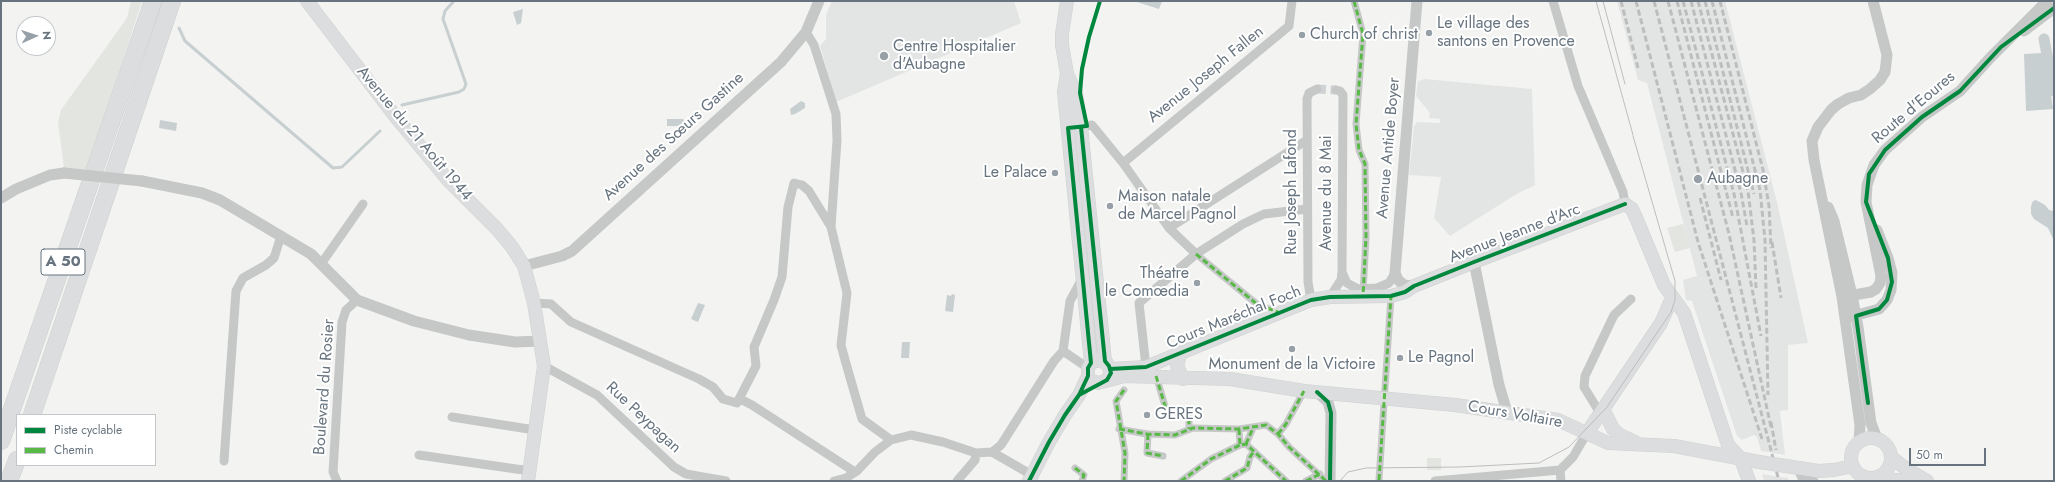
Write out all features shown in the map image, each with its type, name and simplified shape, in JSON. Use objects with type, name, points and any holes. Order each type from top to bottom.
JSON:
[{"type":"highway","name":"A 50","points":[[1,441],[153,1]]},
{"type":"highway","name":"A 50","points":[[32,414],[172,1]]},
{"type":"highway","points":[[9,481],[16,463]]},
{"type":"main road","name":"Avenue du 21 Août 1944","points":[[307,1],[400,122],[448,180],[497,229],[524,266],[534,303],[544,366],[529,476]]},
{"type":"main road","points":[[1067,1],[1063,21],[1062,45],[1066,74],[1064,92],[1082,279],[1098,371]]},
{"type":"main road","points":[[1033,480],[1049,442],[1064,415],[1098,371],[1081,127],[1076,93],[1066,74]]},
{"type":"main road","points":[[1625,204],[1632,209],[1664,285],[1684,313],[1728,445],[1741,459],[1749,481]]},
{"type":"main road","name":"Avenue Jeanne d'Arc","points":[[1414,286],[1625,204]]},
{"type":"main road","name":"Cours Maréchal Foch","points":[[1098,371],[1146,367],[1181,351],[1310,300],[1363,293],[1391,296],[1405,292],[1414,286]]},
{"type":"main road","points":[[1672,298],[1661,324],[1587,433],[1608,443],[1639,443],[1674,446],[1741,459],[1818,471],[1834,470],[1853,466]]},
{"type":"main road","name":"Cours Maréchal Foch","points":[[1181,351],[1178,366],[1183,379]]},
{"type":"main road","name":"Cours Maréchal Foch","points":[[1098,371],[1124,376],[1156,376],[1183,379],[1230,379],[1317,392]]},
{"type":"main road","name":"Cours Voltaire","points":[[1317,392],[1455,405],[1507,412],[1558,420],[1587,433]]},
{"type":"main road","points":[[1602,411],[1613,429],[1624,437],[1639,443]]},
{"type":"main road","points":[[1876,478],[1889,468],[1891,458],[1887,446],[1877,439],[1871,438],[1859,442],[1852,453],[1853,466],[1856,471],[1865,477],[1906,481]]},
{"type":"main road","points":[[1891,458],[1927,481]]},
{"type":"main road","points":[[1741,459],[1744,481]]},
{"type":"street","name":"Avenue des Sœurs Gastine","points":[[524,266],[562,256],[572,251],[781,62],[806,32],[819,1]]},
{"type":"street","name":"Avenue Joseph Fallen","points":[[1123,163],[1289,26],[1292,1]]},
{"type":"street","points":[[1354,1],[1363,34],[1356,124],[1359,150],[1366,164],[1366,237],[1363,293]]},
{"type":"street","name":"Avenue Antide Boyer","points":[[1395,273],[1417,1]]},
{"type":"street","points":[[1553,1],[1578,86],[1620,187],[1625,204]]},
{"type":"street","points":[[1873,1],[1887,55],[1885,72],[1880,80],[1861,96],[1849,98],[1838,104],[1823,118],[1812,141],[1814,160],[1847,296],[1856,316],[1871,423],[1877,439]]},
{"type":"street","name":"Route d'Eoures","points":[[1847,296],[1871,292],[1876,289],[1880,283],[1881,276],[1866,202],[1869,174],[1885,150],[1922,117],[1960,91],[2047,1]]},
{"type":"street","name":"Route d'Eoures","points":[[2001,47],[2054,8]]},
{"type":"street","points":[[806,32],[814,45],[836,114],[837,140],[831,227],[847,294],[842,345],[862,419],[891,440]]},
{"type":"street","name":"Rue Joseph Lafond","points":[[1310,300],[1308,282],[1307,98],[1310,93],[1317,89]]},
{"type":"street","name":"Avenue du 8 Mai","points":[[1330,297],[1341,280],[1342,272],[1343,95],[1340,90],[1336,90]]},
{"type":"street","points":[[1068,128],[1092,125],[1123,163],[1169,228],[1196,254],[1258,305],[1278,312]]},
{"type":"street","points":[[1169,228],[1307,140]]},
{"type":"street","points":[[1,198],[16,189],[50,175],[64,173],[142,181],[202,193],[220,200],[311,254],[357,300],[414,321],[469,335],[514,342],[541,341]]},
{"type":"street","points":[[534,303],[552,304],[571,322],[699,379],[713,387],[723,399],[737,403],[756,366],[754,347],[774,300],[782,276],[788,207],[794,183],[802,185],[809,191],[831,227]]},
{"type":"street","name":"Route d'Eoures","points":[[1844,317],[1856,316],[1879,309],[1887,300],[1891,290],[1892,273],[1888,258],[1866,202]]},
{"type":"street","points":[[321,264],[363,204]]},
{"type":"street","points":[[1146,367],[1139,303],[1196,254],[1255,218],[1277,212],[1307,209]]},
{"type":"street","points":[[224,461],[236,291],[243,278],[266,265],[274,258],[281,236]]},
{"type":"street","points":[[1474,262],[1499,385],[1507,412]]},
{"type":"street","points":[[1342,272],[1347,283],[1363,293]]},
{"type":"street","points":[[1363,293],[1389,283],[1395,273]]},
{"type":"street","points":[[1395,273],[1398,280],[1404,285],[1414,286]]},
{"type":"street","points":[[992,452],[1001,445],[1054,361],[1063,351],[1070,301],[1082,279]]},
{"type":"street","points":[[1379,480],[1383,399],[1391,296]]},
{"type":"street","points":[[1847,296],[1844,317],[1860,425],[1859,442]]},
{"type":"street","points":[[1602,411],[1584,388],[1585,376],[1614,315],[1630,299]]},
{"type":"street","name":"Boulevard du Rosier","points":[[337,481],[334,472],[342,322],[346,310],[357,300]]},
{"type":"street","points":[[1063,351],[1098,371]]},
{"type":"street","name":"Rue Peypagan","points":[[544,366],[597,395],[674,467],[686,474],[726,481]]},
{"type":"street","points":[[1156,376],[1166,409],[1189,413],[1189,429]]},
{"type":"street","points":[[1124,390],[1116,401],[1119,429],[1125,453],[1124,481]]},
{"type":"street","points":[[1278,434],[1286,424],[1304,391]]},
{"type":"street","points":[[1317,392],[1328,402],[1331,413],[1330,481]]},
{"type":"street","points":[[740,399],[752,405],[855,472]]},
{"type":"street","points":[[452,417],[535,430]]},
{"type":"street","points":[[1119,429],[1148,434],[1175,435],[1189,429],[1210,427],[1239,429],[1266,425],[1278,434],[1289,447],[1326,481]]},
{"type":"street","points":[[1181,481],[1211,459],[1243,445],[1253,428]]},
{"type":"street","points":[[1239,429],[1243,445],[1254,452],[1286,481]]},
{"type":"street","name":"Cours Voltaire","points":[[1560,470],[1573,457],[1587,433]]},
{"type":"street","points":[[1148,434],[1147,453],[1163,456]]},
{"type":"street","points":[[834,481],[846,478],[855,472],[875,452],[891,440],[911,435],[943,442],[976,453],[992,452],[1025,471],[1033,480]]},
{"type":"street","points":[[1225,481],[1247,468],[1250,457],[1254,452]]},
{"type":"street","points":[[957,481],[975,460],[976,453]]},
{"type":"street","points":[[419,455],[529,476]]},
{"type":"street","points":[[1792,466],[1802,478],[1814,481]]},
{"type":"street","points":[[1075,468],[1084,475],[1082,481]]},
{"type":"street","points":[[1435,481],[1560,470],[1561,481]]},
{"type":"street","points":[[1306,481],[1320,474]]},
{"type":"shaded area","points":[[131,1],[142,1],[87,170],[64,168],[58,122],[61,110],[127,18]]},
{"type":"shaded area","name":"Centre Hospitalier d'Aubagne","points":[[832,1],[1014,1],[1021,23],[836,102],[820,46],[826,39],[826,15]]},
{"type":"shaded area","points":[[1134,1],[1162,1],[1159,9]]},
{"type":"shaded area","points":[[1617,1],[1725,1],[1777,202],[1808,343],[1788,345],[1788,410],[1780,411],[1785,455],[1761,451],[1757,437],[1754,435],[1742,440],[1737,436],[1692,301],[1686,300],[1683,280],[1697,276],[1647,83],[1638,80]]},
{"type":"shaded area","points":[[523,9],[521,23],[517,25],[513,12]]},
{"type":"shaded area","points":[[2042,53],[2048,73],[2053,109],[2026,111],[2024,54]]},
{"type":"shaded area","points":[[1425,79],[1532,89],[1535,185],[1515,195],[1450,236],[1434,218],[1441,177],[1409,175],[1414,126],[1417,122],[1440,123],[1440,119],[1429,118],[1430,113],[1416,96],[1418,81]]},
{"type":"shaded area","points":[[801,101],[805,103],[805,108],[791,115],[790,109]]},
{"type":"shaded area","points":[[667,119],[683,119],[685,122],[683,126],[667,126]]},
{"type":"shaded area","points":[[160,120],[177,123],[176,131],[159,128]]},
{"type":"shaded area","points":[[2036,200],[2045,205],[2049,210],[2054,211],[2054,241],[2048,228],[2034,219],[2031,214],[2031,206],[2033,201]]},
{"type":"shaded area","points":[[1683,224],[1690,248],[1675,252],[1667,228]]},
{"type":"shaded area","points":[[952,294],[955,295],[953,312],[945,311],[947,295],[951,296]]},
{"type":"shaded area","points":[[698,303],[705,305],[698,322],[691,319]]},
{"type":"shaded area","points":[[902,342],[910,342],[909,358],[901,358]]},
{"type":"shaded area","points":[[1427,458],[1441,458],[1441,470],[1427,470]]},
{"type":"shaded area","points":[[1762,474],[1788,478],[1788,481],[1764,481]]},
{"type":"waterway","points":[[402,105],[459,92],[464,89],[466,84],[443,19],[445,11],[454,1]]},
{"type":"waterway","points":[[179,28],[185,41],[333,168],[342,167],[380,131]]},
{"type":"waterway","points":[[2044,39],[2054,91]]},
{"type":"tunnel","points":[[1317,89],[1336,90]]},
{"type":"tram line","points":[[1596,1],[1633,135]]},
{"type":"tram line","points":[[1603,1],[1625,84]]},
{"type":"tram line","points":[[1340,481],[1348,472],[1366,468],[1460,467],[1539,463],[1569,447],[1607,407],[1671,312],[1675,300],[1675,281],[1633,136]]},
{"type":"railway","points":[[1621,1],[1638,68]]},
{"type":"railway","points":[[1636,1],[1698,242],[1763,442]]},
{"type":"railway","points":[[1654,1],[1779,481]]},
{"type":"railway","points":[[1668,1],[1729,234],[1771,427]]},
{"type":"railway","points":[[1677,1],[1733,218]]},
{"type":"railway","points":[[1683,1],[1734,194],[1761,336]]},
{"type":"railway","points":[[1691,1],[1741,193],[1747,226]]},
{"type":"railway","points":[[1698,1],[1748,191],[1754,240],[1756,288]]},
{"type":"railway","points":[[1705,1],[1754,194]]},
{"type":"railway","points":[[1712,1],[1760,190],[1765,240],[1768,395]]},
{"type":"railway","points":[[1720,1],[1763,170],[1769,206],[1771,248]]},
{"type":"railway","points":[[1700,198],[1721,280]]},
{"type":"railway","points":[[1772,242],[1781,298]]},
{"type":"railway","points":[[1771,422],[1776,450]]},
{"type":"marked path","points":[[1354,1],[1363,34],[1356,124],[1359,150],[1365,164],[1366,237],[1363,297]]},
{"type":"marked path","points":[[1196,254],[1258,305],[1278,312]]},
{"type":"marked path","points":[[1379,480],[1391,296]]},
{"type":"marked path","points":[[1156,376],[1166,409],[1189,413],[1189,429]]},
{"type":"marked path","points":[[1124,390],[1116,401],[1125,453],[1124,481]]},
{"type":"marked path","points":[[1278,434],[1286,424],[1304,391]]},
{"type":"marked path","points":[[1119,429],[1147,434],[1175,435],[1193,428],[1239,429],[1266,425],[1278,434],[1289,447],[1326,481]]},
{"type":"marked path","points":[[1246,444],[1253,428]]},
{"type":"marked path","points":[[1239,429],[1240,445],[1246,444],[1286,481]]},
{"type":"marked path","points":[[1148,434],[1147,453],[1163,456]]},
{"type":"marked path","points":[[1181,481],[1211,459],[1240,445]]},
{"type":"marked path","points":[[1225,481],[1247,468],[1250,457],[1254,451]]},
{"type":"marked path","points":[[1075,468],[1084,475],[1082,481]]},
{"type":"marked path","points":[[1306,481],[1320,474]]},
{"type":"cycle path","points":[[1029,481],[1049,442],[1079,395],[1088,376],[1088,368],[1091,363],[1068,128],[1087,126],[1080,93],[1082,69],[1089,37],[1100,1]]},
{"type":"cycle path","points":[[1868,403],[1856,316],[1879,309],[1887,300],[1892,282],[1888,258],[1866,202],[1869,174],[1885,150],[1922,117],[1960,91],[2001,47],[2054,8]]},
{"type":"cycle path","points":[[1079,395],[1107,380],[1111,373],[1109,366],[1105,361],[1081,127]]},
{"type":"cycle path","points":[[1110,369],[1146,367],[1311,300],[1330,297],[1391,296],[1405,292],[1414,286],[1625,204]]},
{"type":"cycle path","points":[[1317,392],[1328,402],[1331,413],[1330,481]]},
{"type":"place","name":"Le village des santons en Provence","points":[[1429,33]]},
{"type":"place","name":"Church of christ","points":[[1302,35]]},
{"type":"place","name":"Centre Hospitalier d'Aubagne","points":[[884,56]]},
{"type":"place","name":"Le Palace","points":[[1055,173]]},
{"type":"place","name":"Aubagne","points":[[1698,179]]},
{"type":"place","name":"Maison natale de Marcel Pagnol","points":[[1110,206]]},
{"type":"place","name":"Théatre le Comœdia","points":[[1197,283]]},
{"type":"place","name":"Monument de la Victoire","points":[[1292,349]]},
{"type":"place","name":"Le Pagnol","points":[[1400,358]]},
{"type":"place","name":"GERES","points":[[1147,415]]}]
